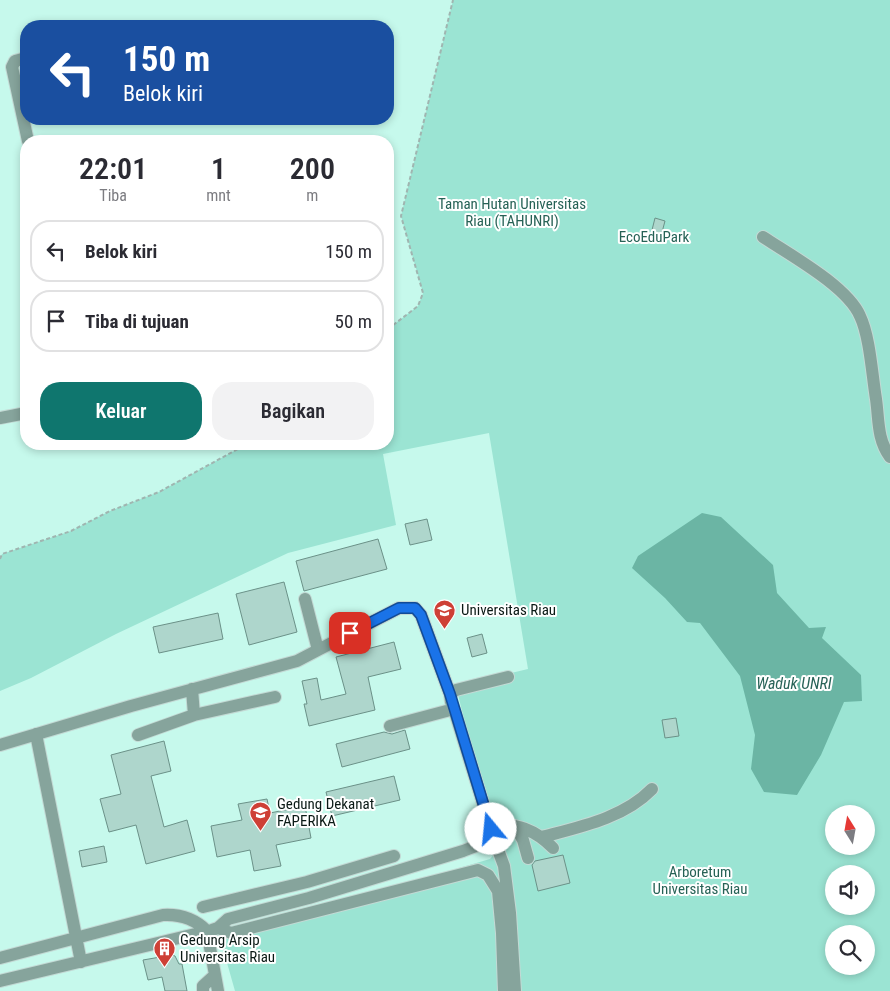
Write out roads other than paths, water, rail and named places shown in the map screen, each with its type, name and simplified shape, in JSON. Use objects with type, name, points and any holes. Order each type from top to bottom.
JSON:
[{"type":"street","points":[[20,60],[14,61],[12,67],[20,104]]},
{"type":"street","points":[[763,237],[831,284],[856,307],[862,318],[866,338],[879,434],[884,449],[890,457]]},
{"type":"street","points":[[0,418],[20,414]]},
{"type":"street","points":[[304,599],[318,650]]},
{"type":"street","points":[[0,745],[131,706],[297,661],[399,608],[415,608],[421,615],[450,694],[492,834],[504,866],[510,914],[515,991]]},
{"type":"street","points":[[450,694],[461,688],[508,677]]},
{"type":"street","points":[[192,689],[194,715]]},
{"type":"street","points":[[138,736],[194,715],[275,697]]},
{"type":"street","points":[[390,726],[454,709]]},
{"type":"street","points":[[36,734],[81,962]]},
{"type":"street","points":[[542,837],[588,824],[628,808],[642,800],[652,789]]},
{"type":"street","points":[[0,981],[213,929],[228,919],[309,898],[464,852],[492,834],[499,826],[515,826],[527,829],[542,837],[553,848]]},
{"type":"street","points":[[515,826],[523,840],[528,858]]},
{"type":"street","points":[[203,907],[263,894],[394,856]]},
{"type":"street","points":[[0,958],[163,915],[176,914],[213,929],[231,933],[478,870],[488,875],[498,891],[504,991]]},
{"type":"street","points":[[307,882],[309,898]]},
{"type":"street","points":[[263,894],[266,909]]},
{"type":"street","points":[[213,929],[214,976],[218,991]]},
{"type":"street","points":[[203,991],[203,986],[214,976]]},
{"type":"water","name":"Waduk UNRI","points":[[702,513],[721,517],[773,565],[777,593],[809,628],[826,627],[822,638],[861,675],[862,701],[844,702],[821,755],[797,795],[764,792],[751,769],[755,735],[740,676],[700,623],[687,622],[665,598],[632,568],[638,556]]},
{"type":"place","name":"Universitas Riau","points":[[445,629]]},
{"type":"place","name":"Gedung Dekanat FAPERIKA","points":[[261,832]]},
{"type":"place","name":"Gedung Arsip Universitas Riau","points":[[164,968]]},
{"type":"park label","name":"Taman Hutan Universitas Riau (TAHUNRI)","points":[[512,212]]},
{"type":"park label","name":"EcoEduPark","points":[[654,237]]},
{"type":"park label","name":"Arboretum Universitas Riau","points":[[700,880]]}]
